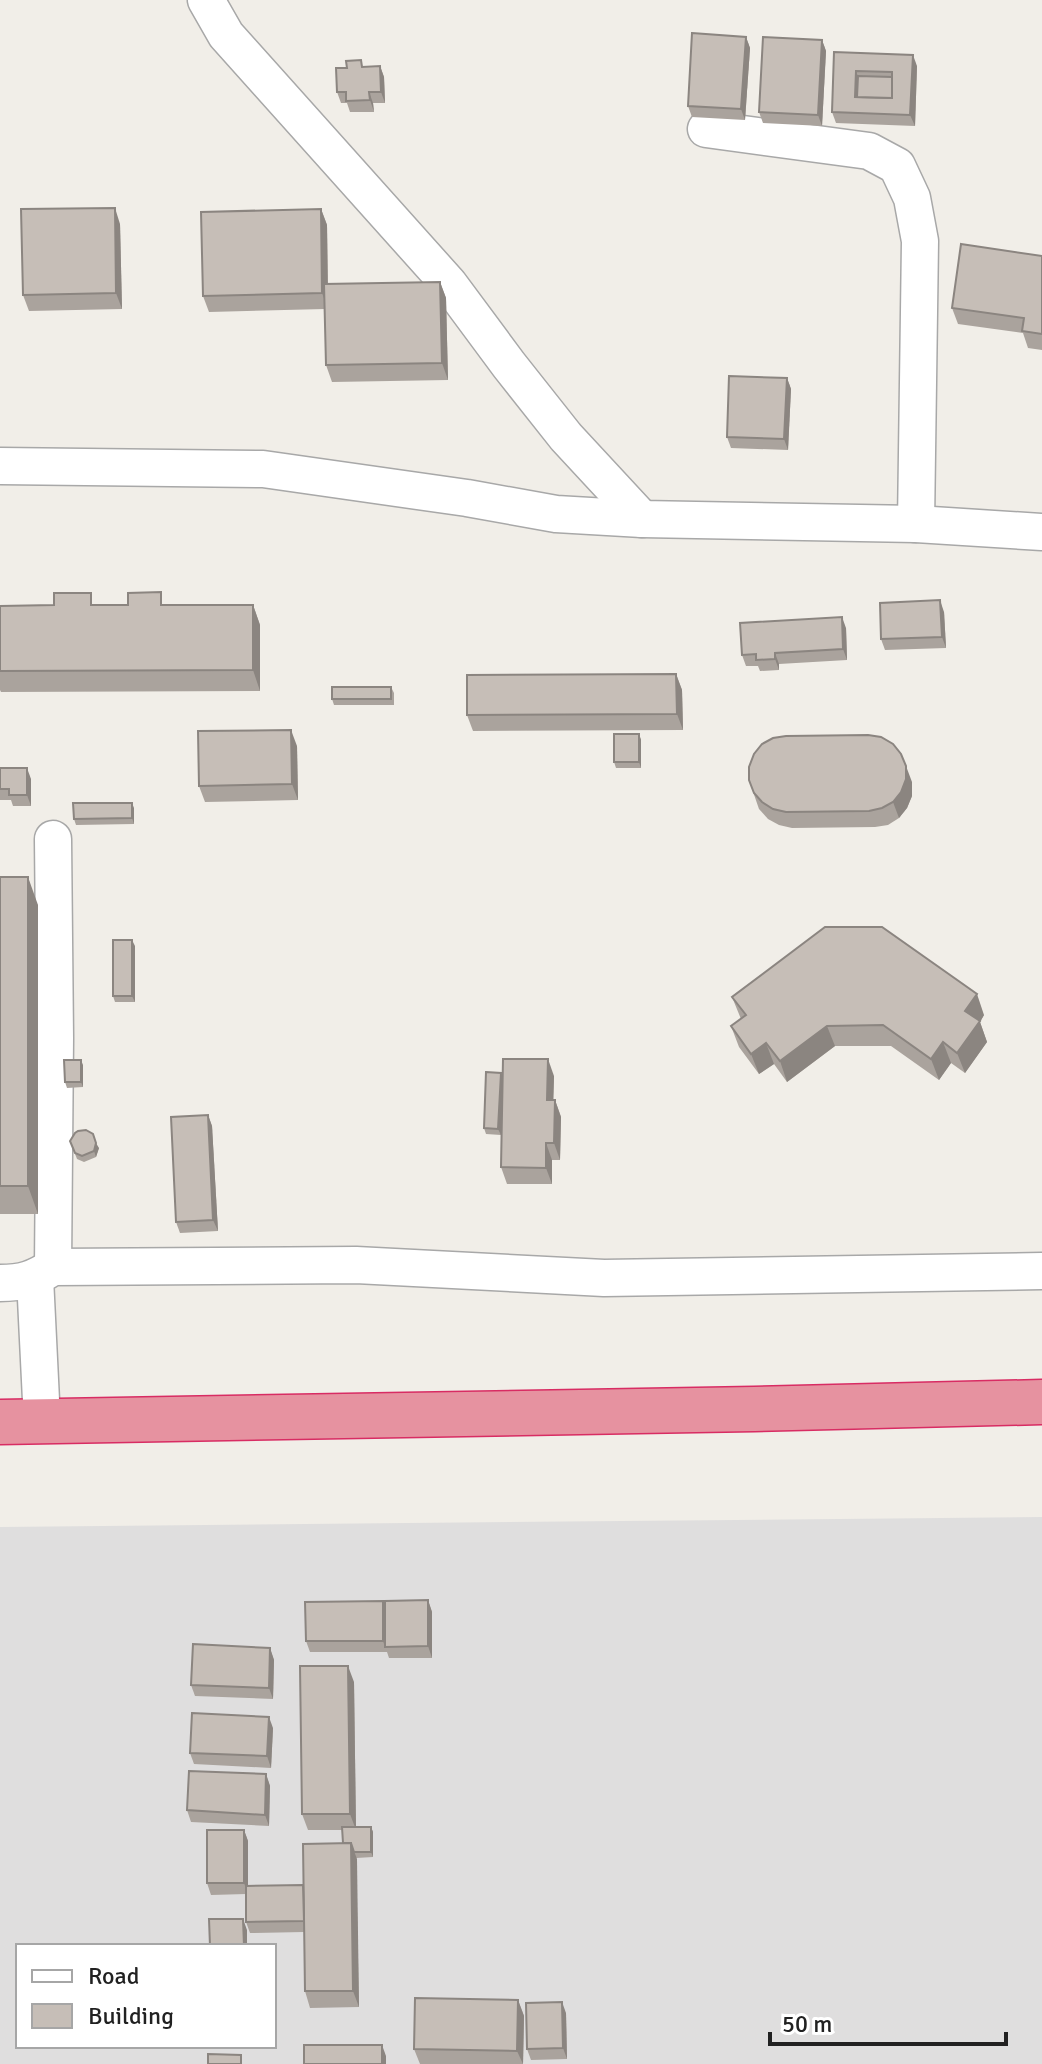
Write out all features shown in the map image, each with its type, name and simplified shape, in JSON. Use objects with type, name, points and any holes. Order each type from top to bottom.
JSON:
[{"type":"highway","points":[[21,1422],[1042,1402]]},
{"type":"street","points":[[206,0],[226,35],[449,284],[566,437],[642,519]]},
{"type":"street","points":[[706,129],[869,151],[897,166],[912,198],[920,241],[916,524]]},
{"type":"street","points":[[0,466],[263,469],[556,514],[642,519],[916,524],[1042,532]]},
{"type":"street","points":[[21,1422],[29,1276],[55,1053],[53,839]]},
{"type":"street","points":[[29,1276],[356,1265],[604,1278],[1042,1271]]},
{"type":"shaded area","points":[[1042,1517],[1042,2064],[0,2064],[0,1527]]},
{"type":"building","points":[[692,33],[746,37],[741,109],[688,106]]},
{"type":"building","points":[[763,37],[822,40],[818,115],[759,112]]},
{"type":"building","points":[[834,52],[913,55],[910,115],[832,112]],"holes":[[[856,71],[892,72],[892,98],[855,97]]]},
{"type":"building","points":[[361,60],[362,67],[380,66],[381,92],[369,92],[370,100],[346,101],[346,92],[337,92],[336,68],[347,68],[346,61]]},
{"type":"building","points":[[858,76],[892,77],[892,98],[857,97]]},
{"type":"building","points":[[115,208],[116,293],[23,295],[21,209]]},
{"type":"building","points":[[321,209],[322,293],[203,296],[201,212]]},
{"type":"building","points":[[961,244],[1042,256],[1042,334],[1022,331],[1024,318],[952,308]]},
{"type":"building","points":[[440,282],[442,363],[326,365],[324,284]]},
{"type":"building","points":[[729,376],[787,378],[784,439],[727,437]]},
{"type":"building","points":[[161,592],[161,605],[253,605],[253,670],[0,671],[0,606],[54,605],[54,593],[91,593],[91,605],[128,605],[128,593]]},
{"type":"building","points":[[940,600],[942,637],[881,639],[880,603]]},
{"type":"building","points":[[842,617],[843,649],[775,653],[775,659],[756,660],[756,654],[742,655],[740,623]]},
{"type":"building","points":[[676,674],[677,714],[467,715],[467,675]]},
{"type":"building","points":[[332,687],[391,687],[391,699],[332,699]]},
{"type":"building","points":[[291,730],[292,784],[199,786],[198,731]]},
{"type":"building","points":[[614,734],[639,734],[639,762],[614,762]]},
{"type":"building","points":[[881,737],[893,744],[906,766],[906,779],[901,792],[893,802],[882,808],[869,811],[786,812],[773,809],[754,793],[749,780],[749,767],[762,744],[773,738]]},
{"type":"building","points":[[0,768],[27,768],[27,795],[9,795],[9,789],[0,789]]},
{"type":"building","points":[[73,803],[132,803],[132,818],[74,819]]},
{"type":"building","points":[[0,877],[28,877],[28,1186],[0,1186]]},
{"type":"building","points":[[825,927],[882,927],[977,994],[965,1011],[980,1021],[957,1053],[943,1042],[931,1059],[883,1025],[827,1026],[780,1061],[766,1043],[751,1054],[731,1026],[746,1015],[732,997]]},
{"type":"building","points":[[113,940],[132,940],[132,996],[113,996]]},
{"type":"building","points":[[503,1059],[548,1059],[547,1100],[555,1100],[554,1143],[546,1143],[546,1168],[501,1167]]},
{"type":"building","points":[[64,1060],[81,1060],[81,1082],[65,1082]]},
{"type":"building","points":[[486,1072],[501,1073],[498,1129],[484,1128]]},
{"type":"building","points":[[208,1115],[213,1220],[176,1222],[171,1117]]},
{"type":"building","points":[[86,1130],[93,1134],[96,1143],[94,1151],[82,1156],[75,1153],[70,1141],[75,1133]]},
{"type":"building","points":[[428,1600],[428,1646],[385,1647],[385,1601]]},
{"type":"building","points":[[383,1601],[383,1641],[306,1641],[305,1602]]},
{"type":"building","points":[[193,1644],[270,1648],[269,1688],[191,1685]]},
{"type":"building","points":[[300,1666],[348,1666],[350,1814],[302,1814]]},
{"type":"building","points":[[192,1713],[269,1717],[267,1756],[190,1753]]},
{"type":"building","points":[[189,1771],[266,1774],[265,1815],[187,1810]]},
{"type":"building","points":[[342,1827],[371,1827],[371,1852],[354,1852],[351,1843],[343,1843]]},
{"type":"building","points":[[207,1830],[244,1830],[244,1883],[207,1883]]},
{"type":"building","points":[[351,1843],[353,1991],[305,1991],[303,1844]]},
{"type":"building","points":[[303,1885],[304,1921],[246,1922],[246,1886]]},
{"type":"building","points":[[209,1919],[243,1919],[244,1944],[210,1944]]},
{"type":"building","points":[[415,1998],[518,2000],[517,2051],[414,2049]]},
{"type":"building","points":[[562,2002],[563,2048],[527,2049],[526,2003]]},
{"type":"building","points":[[304,2045],[382,2045],[382,2064],[304,2064]]},
{"type":"building","points":[[208,2054],[241,2055],[241,2064],[208,2064]]}]
